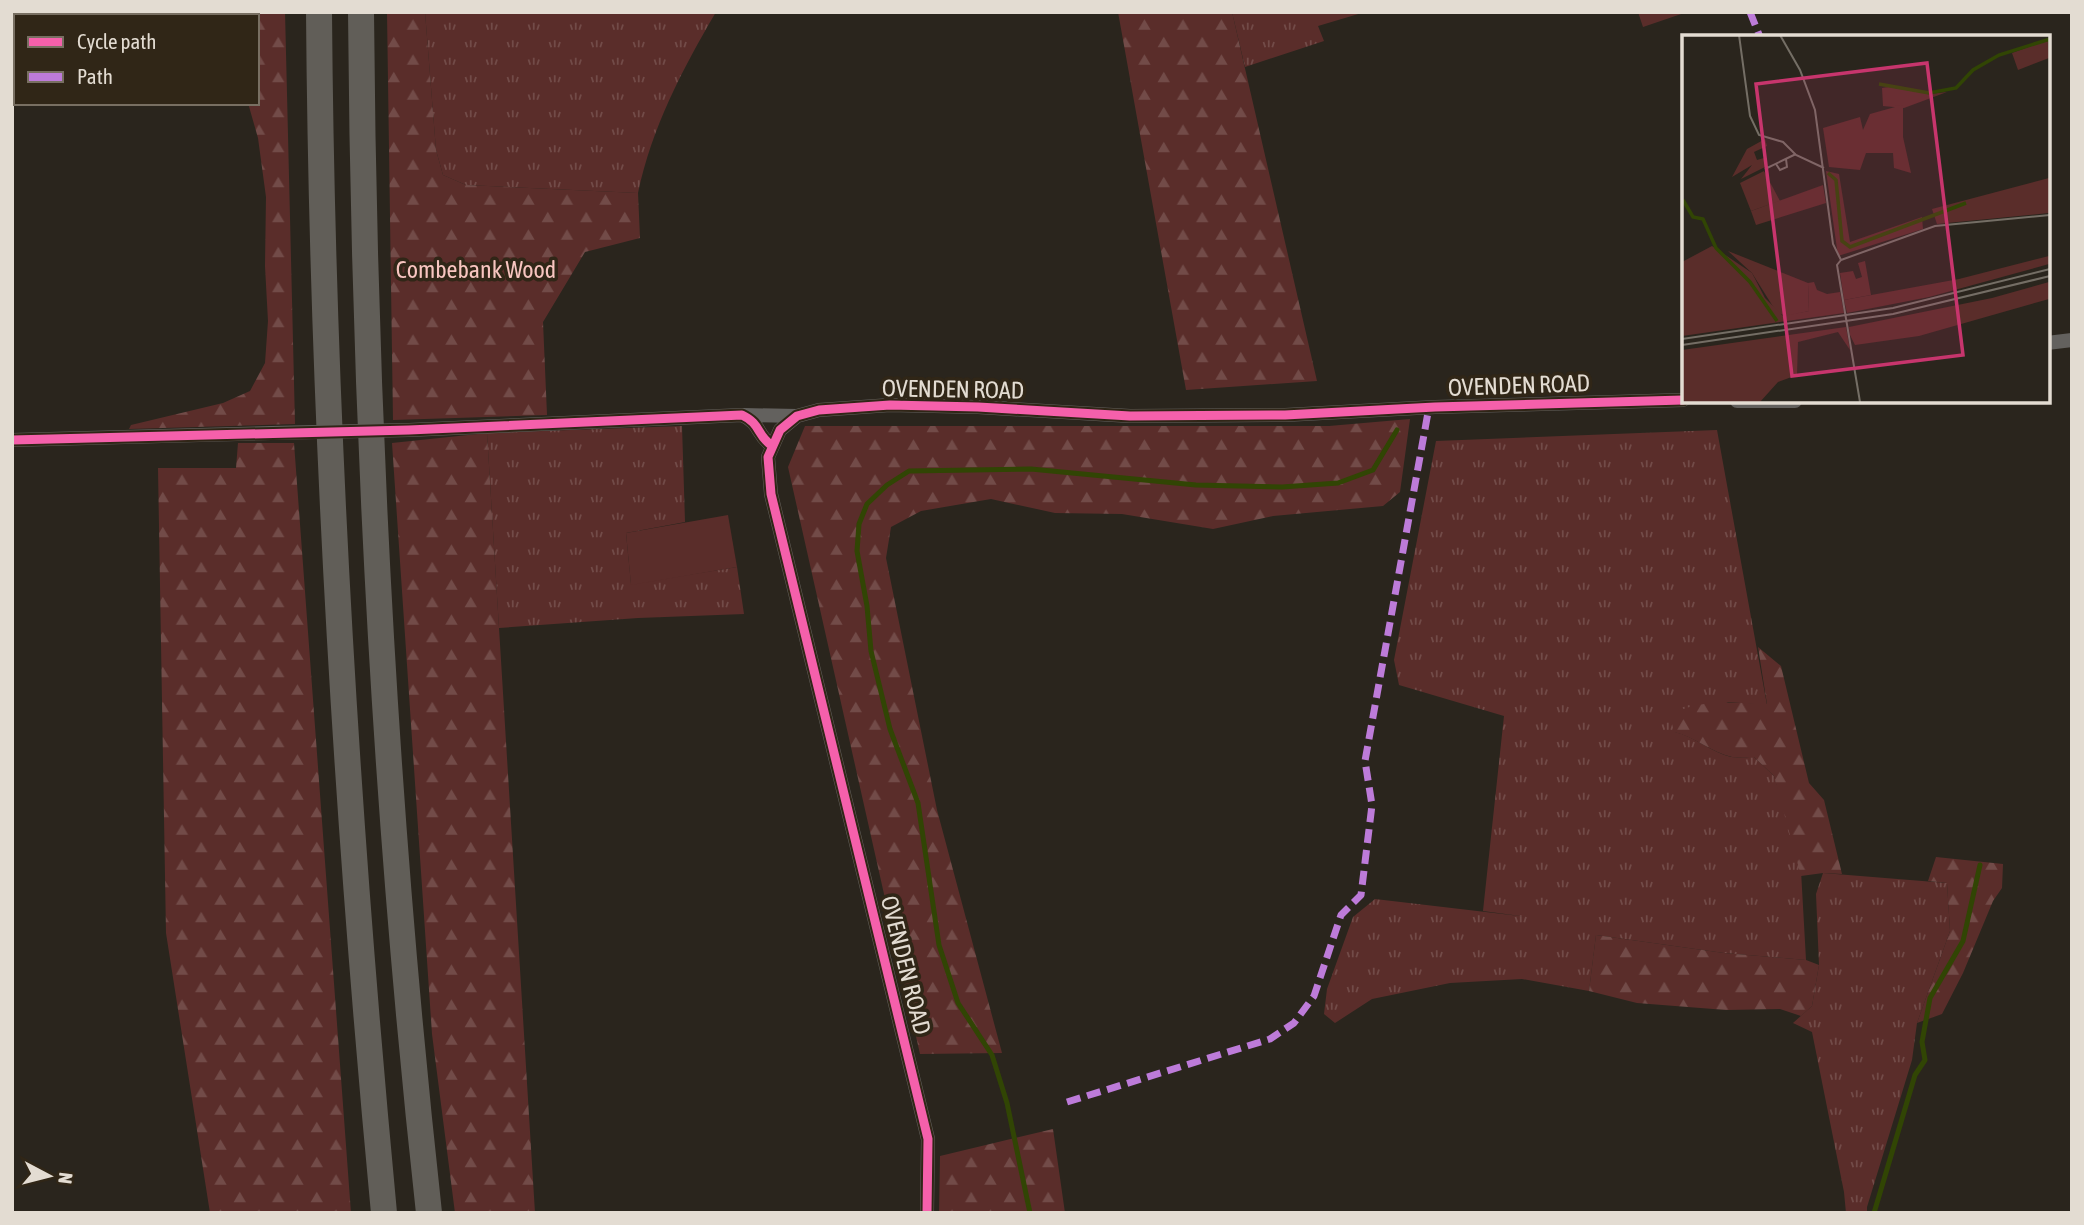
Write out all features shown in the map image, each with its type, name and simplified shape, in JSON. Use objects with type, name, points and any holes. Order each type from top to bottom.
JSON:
[{"type":"highway","points":[[319,12],[323,271],[333,543],[364,993],[384,1213]]},
{"type":"highway","points":[[361,12],[370,399],[382,636],[404,953],[429,1213]]},
{"type":"street","points":[[2049,343],[2072,340]]},
{"type":"street","name":"OVENDEN ROAD","points":[[12,440],[409,430],[742,415],[797,416],[819,411],[890,405],[1130,416],[1272,415],[1448,406],[1682,400]]},
{"type":"street","points":[[742,415],[753,421],[764,440],[771,445],[780,430],[797,416]]},
{"type":"street","name":"OVENDEN ROAD","points":[[771,445],[768,457],[771,494],[928,1139],[926,1213]]},
{"type":"green space","points":[[12,12],[285,12],[295,424],[129,429],[131,425],[223,403],[250,391],[265,363],[268,321],[265,266],[266,197],[258,138],[249,105],[259,105],[259,14],[14,14],[14,44]]},
{"type":"green space","name":"Combebank Wood","points":[[387,12],[425,12],[436,150],[443,175],[466,185],[638,193],[640,238],[585,252],[543,322],[547,415],[393,420]]},
{"type":"green space","points":[[425,12],[716,12],[691,55],[660,122],[638,193],[466,185],[443,175],[436,150]]},
{"type":"green space","points":[[1118,12],[1232,12],[1317,381],[1186,390]]},
{"type":"green space","points":[[1232,12],[1365,12],[1318,26],[1324,41],[1245,67]]},
{"type":"green space","points":[[1638,12],[1687,12],[1643,27]]},
{"type":"green space","points":[[1410,419],[1400,492],[1383,506],[1273,516],[1213,529],[1122,514],[1055,513],[991,499],[921,511],[891,527],[886,558],[937,810],[1002,1053],[920,1054],[788,467],[805,426],[1329,426]]},
{"type":"green space","points":[[682,426],[685,522],[626,533],[631,584],[737,567],[744,614],[499,628],[487,433]]},
{"type":"green space","points":[[1717,430],[1767,705],[1728,702],[1675,732],[1724,755],[1754,757],[1774,776],[1801,871],[1806,960],[1724,953],[1596,935],[1589,991],[1522,979],[1450,983],[1372,999],[1335,1023],[1324,1014],[1327,989],[1353,917],[1375,899],[1528,917],[1483,911],[1504,716],[1399,685],[1394,660],[1436,441]]},
{"type":"green space","points":[[487,433],[535,1213],[455,1213],[432,1034],[392,443]]},
{"type":"green space","points":[[238,443],[294,443],[351,1213],[210,1213],[166,933],[158,468],[236,468]]},
{"type":"green space","points":[[728,515],[737,567],[631,585],[626,533]]},
{"type":"green space","points":[[1758,647],[1781,666],[1809,783],[1824,800],[1842,874],[1801,876],[1774,776],[1754,757],[1724,755],[1674,732],[1670,715],[1694,706],[1718,703],[1767,704]]},
{"type":"green space","points":[[1936,857],[2003,864],[2002,888],[1993,901],[1963,973],[1942,1014],[1917,1023],[1950,931],[1947,883],[1928,881]]},
{"type":"green space","points":[[1823,873],[1947,883],[1950,931],[1917,1023],[1912,1060],[1867,1213],[1846,1213],[1812,1032],[1793,1023],[1812,1006],[1819,965],[1816,894]]},
{"type":"green space","points":[[1596,935],[1724,953],[1806,960],[1819,965],[1812,1006],[1801,1016],[1780,1009],[1726,1010],[1637,1003],[1589,991]]},
{"type":"green space","points":[[1053,1129],[1065,1213],[939,1213],[940,1156]]},
{"type":"waterway","points":[[1030,1213],[1007,1103],[992,1055],[958,1003],[939,945],[918,803],[890,729],[871,651],[867,606],[857,551],[859,524],[867,504],[887,485],[909,471],[1031,469],[1196,485],[1282,487],[1338,483],[1373,470],[1397,430]]},
{"type":"waterway","points":[[1874,1213],[1915,1075],[1925,1060],[1922,1042],[1930,998],[1963,941],[1980,865]]},
{"type":"marked path","points":[[1750,12],[1759,35]]},
{"type":"marked path","points":[[1067,1102],[1270,1039],[1294,1023],[1314,996],[1341,915],[1361,895],[1372,805],[1365,761],[1429,407]]},
{"type":"cycle path","points":[[927,1213],[928,1139],[771,494],[768,457],[780,430],[797,416],[819,410],[890,405],[1130,416],[1285,415],[1435,407],[1682,400]]},
{"type":"cycle path","points":[[12,440],[409,430],[742,415],[752,422],[771,445]]}]
